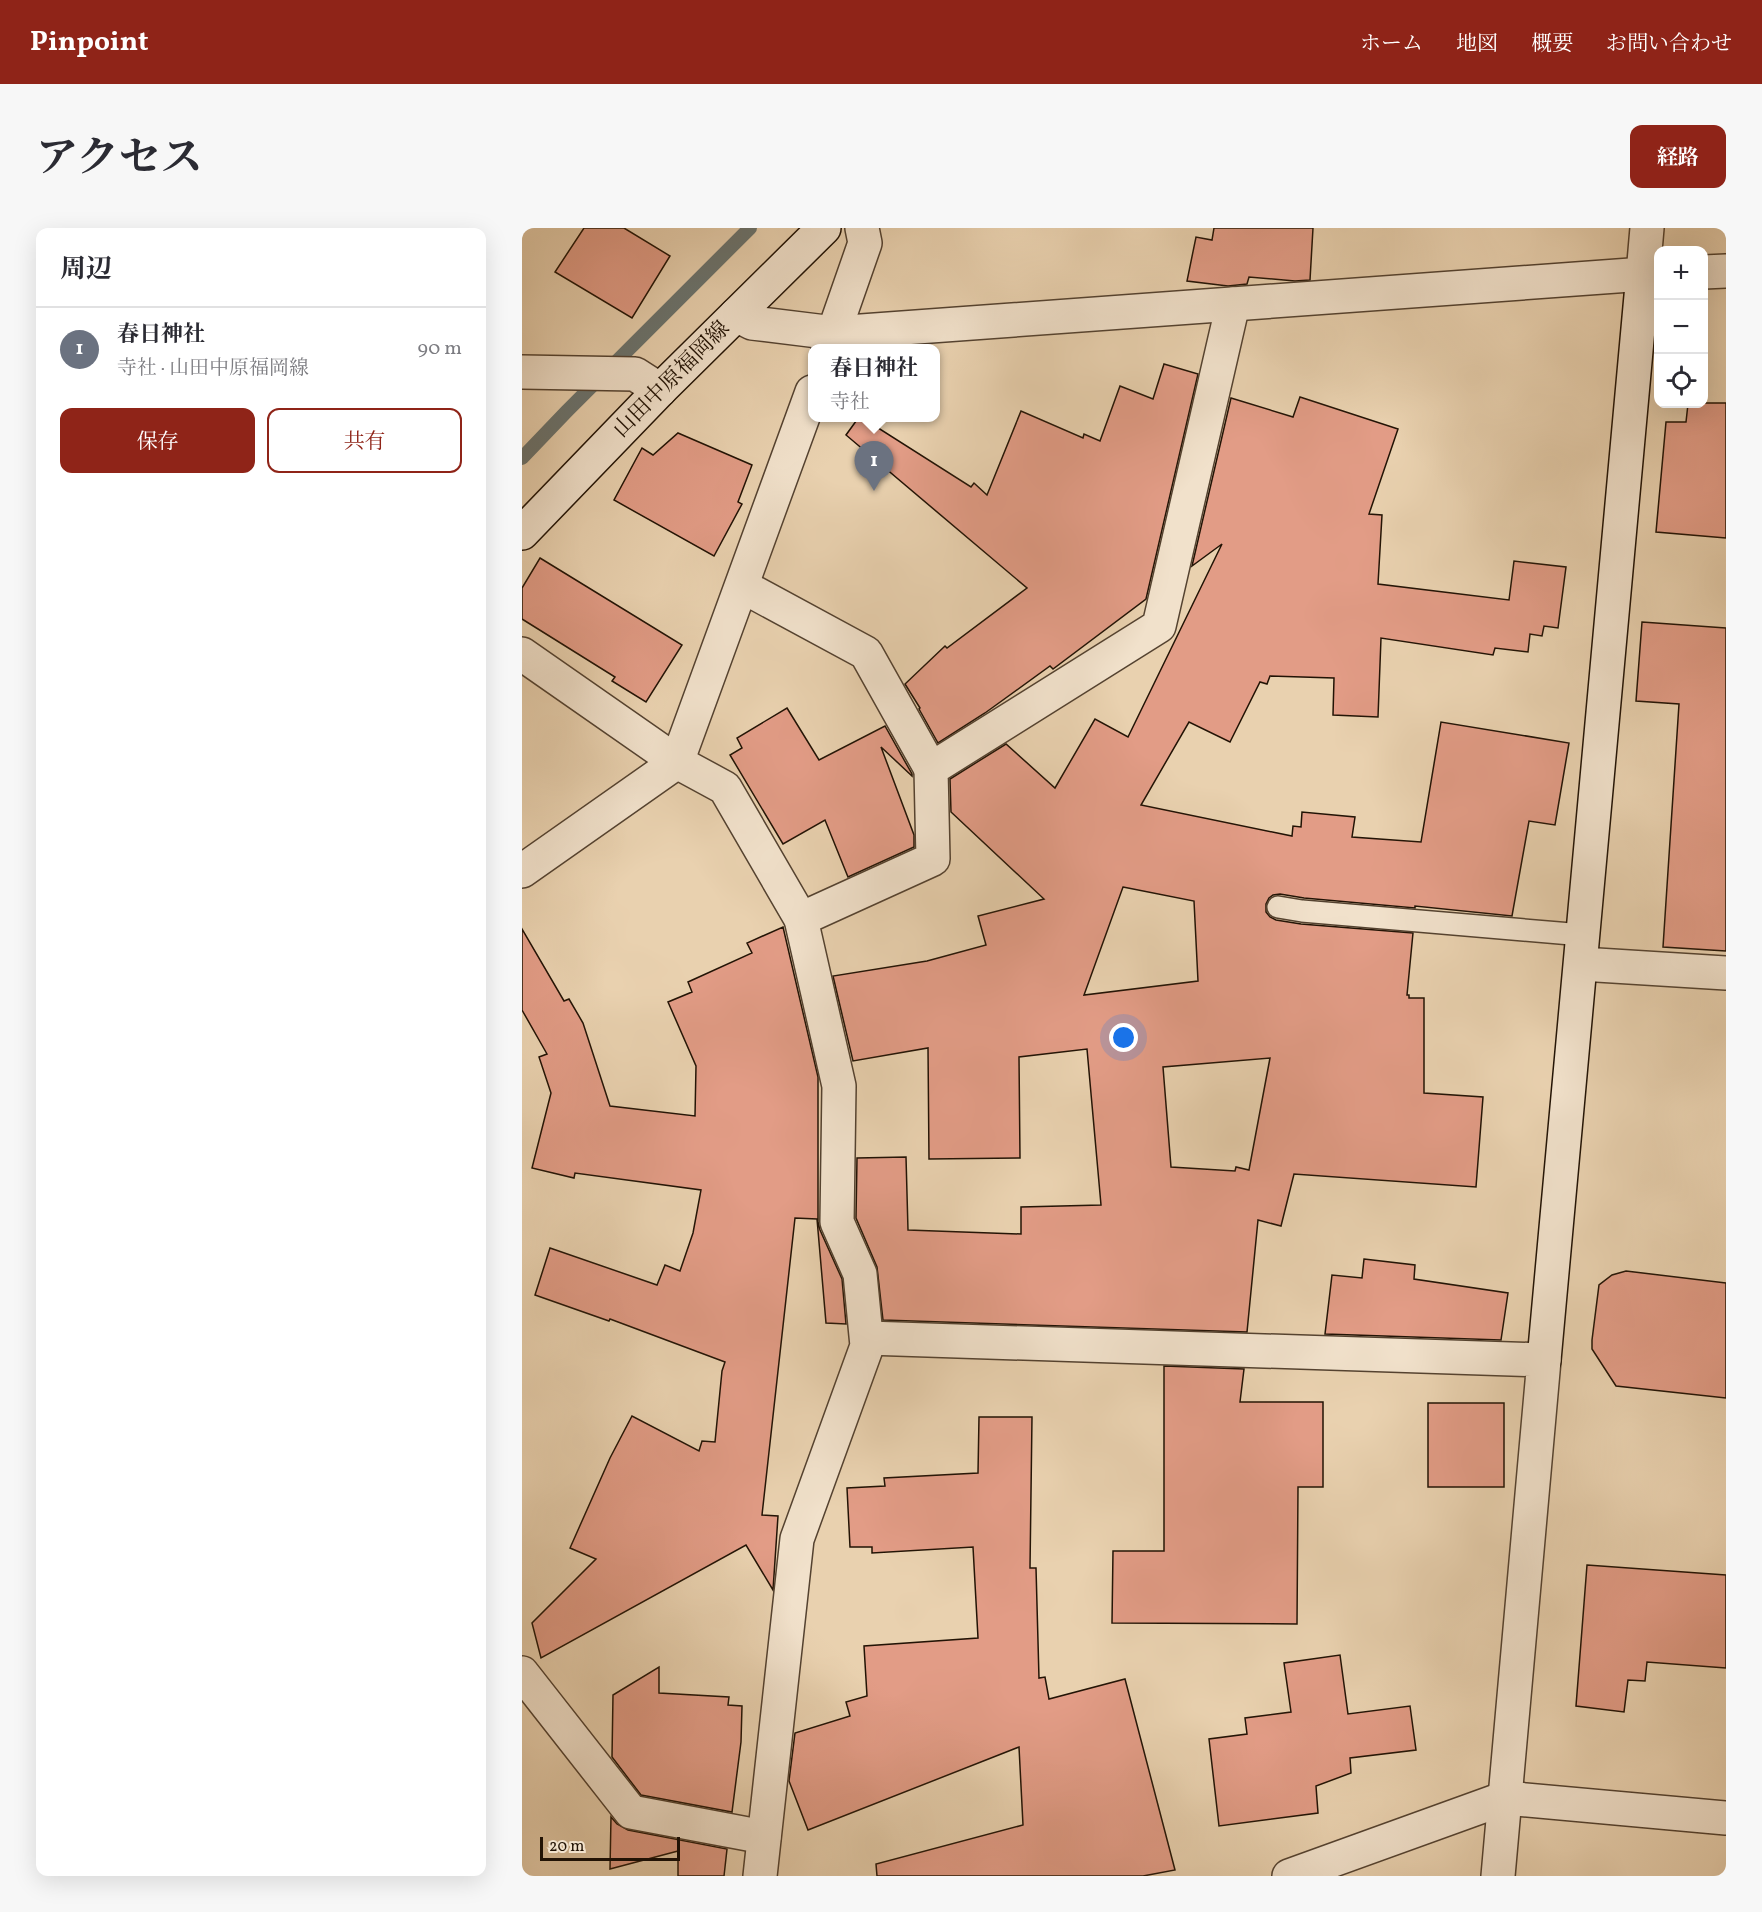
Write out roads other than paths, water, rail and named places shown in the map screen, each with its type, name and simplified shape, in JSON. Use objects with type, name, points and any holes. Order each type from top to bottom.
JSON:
[{"type":"street","name":"山田中原福岡線","points":[[522,533],[647,382],[736,315],[824,228]]},
{"type":"street","points":[[831,341],[865,243],[862,228]]},
{"type":"street","points":[[1498,1876],[1582,949],[1651,273],[1647,228]]},
{"type":"street","points":[[1708,272],[1726,271]]},
{"type":"street","points":[[736,315],[752,323],[831,341],[1233,304],[1651,273]]},
{"type":"street","points":[[931,769],[1159,626],[1233,304]]},
{"type":"street","points":[[522,372],[574,373],[647,382]]},
{"type":"street","points":[[522,871],[677,762],[808,406]]},
{"type":"street","points":[[742,586],[866,653],[931,769],[933,859],[801,919]]},
{"type":"street","points":[[522,654],[677,762],[725,788],[801,919],[839,1086],[837,1222],[860,1274],[867,1346],[797,1539],[760,1876]]},
{"type":"street","points":[[1582,949],[1726,973]]},
{"type":"street","points":[[867,1338],[1544,1360]]},
{"type":"street","points":[[522,1673],[631,1812],[764,1837]]},
{"type":"street","points":[[1288,1876],[1505,1798],[1726,1818]]},
{"type":"lane","points":[[1278,907],[1582,949]]},
{"type":"waterway","points":[[522,458],[750,228]]},
{"type":"place","name":"春日神社","points":[[874,491]]}]
